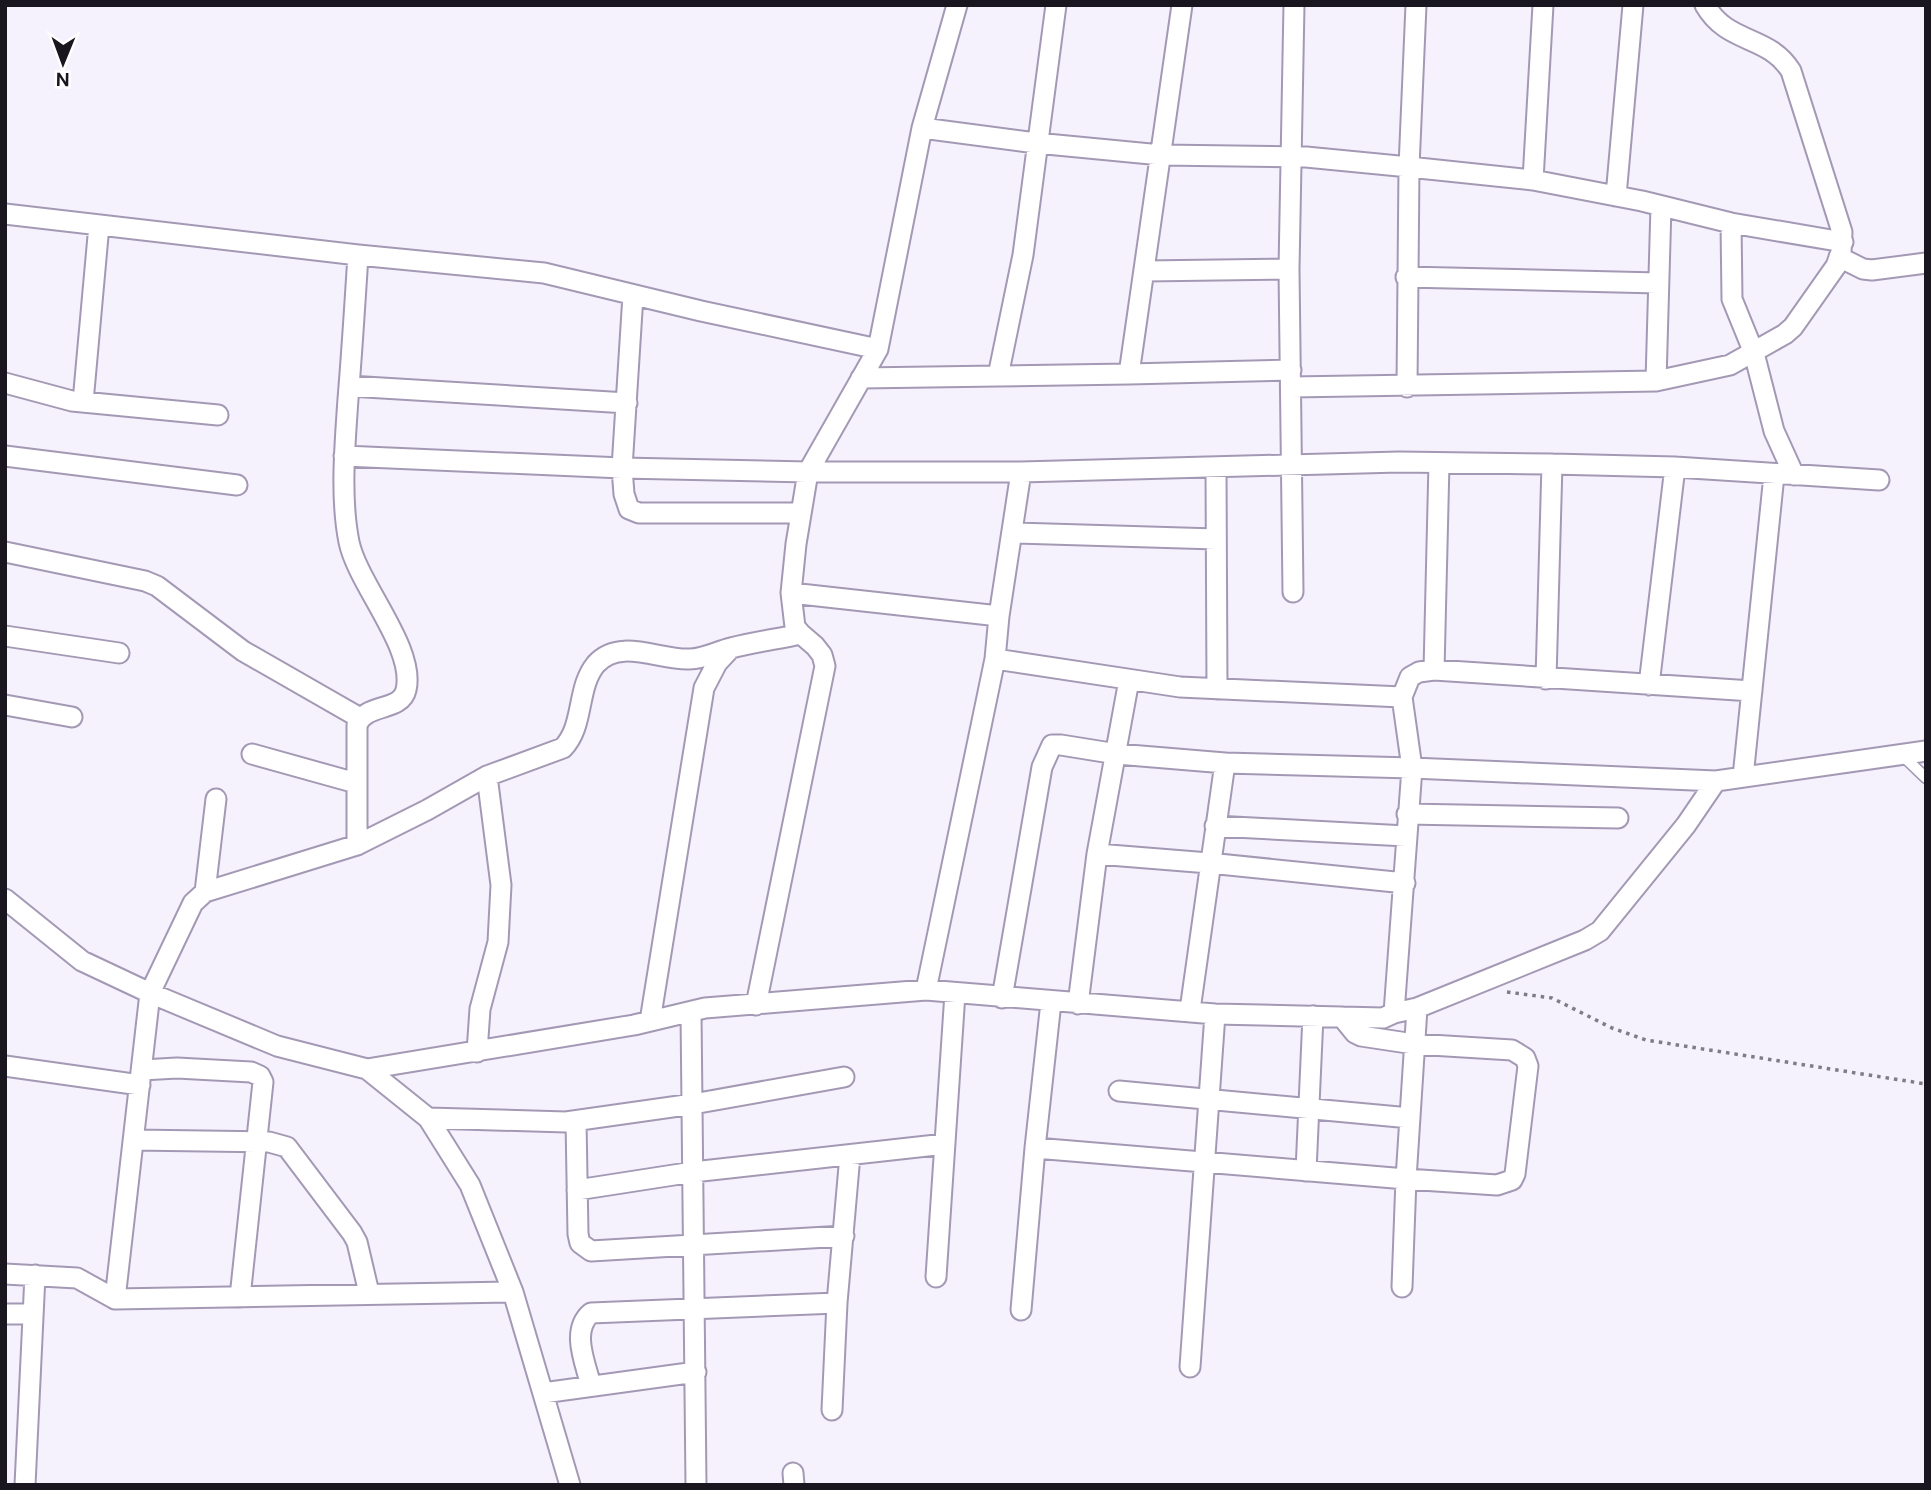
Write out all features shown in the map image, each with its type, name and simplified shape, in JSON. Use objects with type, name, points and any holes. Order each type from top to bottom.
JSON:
[{"type":"street","points":[[756,1004],[825,666],[816,646],[795,626],[791,593],[808,472],[878,349],[922,128],[957,5]]},
{"type":"street","points":[[998,376],[1023,255],[1056,5]]},
{"type":"street","points":[[1129,374],[1182,5]]},
{"type":"street","points":[[1293,592],[1289,269],[1294,5]]},
{"type":"street","points":[[1407,387],[1406,277],[1416,5]]},
{"type":"street","points":[[1533,180],[1543,5]]},
{"type":"street","points":[[1616,196],[1633,5]]},
{"type":"street","points":[[861,378],[1129,374],[1291,379],[1407,387],[1656,381],[1730,365],[1754,353],[1793,327],[1836,266],[1841,250],[1842,232],[1791,71],[1784,60],[1763,46],[1726,30],[1716,22],[1705,5]]},
{"type":"street","points":[[922,128],[1036,143],[1161,155],[1291,157],[1533,180],[1661,206],[1841,250],[1863,269],[1926,264]]},
{"type":"street","points":[[1656,381],[1661,206]]},
{"type":"street","points":[[5,214],[358,255],[544,273],[878,349]]},
{"type":"street","points":[[1731,223],[1732,299],[1754,353],[1774,431],[1794,475]]},
{"type":"street","points":[[83,402],[99,225]]},
{"type":"street","points":[[357,845],[357,725],[365,713],[400,701],[407,686],[400,647],[354,559],[347,533],[344,456],[358,255]]},
{"type":"street","points":[[1145,271],[1289,269]]},
{"type":"street","points":[[1406,277],[1658,283]]},
{"type":"street","points":[[633,295],[622,468],[624,494],[629,509],[639,513],[801,513]]},
{"type":"street","points":[[5,383],[83,402],[218,415]]},
{"type":"street","points":[[349,386],[627,403]]},
{"type":"street","points":[[5,456],[237,485]]},
{"type":"street","points":[[344,456],[622,468],[808,472],[1021,472],[1290,465],[1552,464],[1675,467],[1879,480]]},
{"type":"street","points":[[1434,670],[1439,463]]},
{"type":"street","points":[[1546,679],[1552,464]]},
{"type":"street","points":[[1649,685],[1675,467]]},
{"type":"street","points":[[1216,468],[1216,689]]},
{"type":"street","points":[[926,990],[995,659],[1021,472]]},
{"type":"street","points":[[1743,777],[1774,475]]},
{"type":"street","points":[[1012,533],[1216,539]]},
{"type":"street","points":[[5,552],[145,581],[157,586],[243,651],[360,718]]},
{"type":"street","points":[[791,593],[999,616]]},
{"type":"street","points":[[115,1299],[150,993],[193,903],[205,892],[357,845],[487,776],[563,748],[576,728],[588,677],[597,663],[607,657],[620,652],[638,652],[691,659],[801,634]]},
{"type":"street","points":[[5,636],[118,653]]},
{"type":"street","points":[[650,1021],[704,688],[717,663],[731,648]]},
{"type":"street","points":[[995,659],[1180,687],[1402,697]]},
{"type":"street","points":[[1394,1013],[1412,768],[1402,697],[1409,677],[1419,672],[1434,670],[1752,691]]},
{"type":"street","points":[[1078,1004],[1097,854],[1129,680]]},
{"type":"street","points":[[5,705],[72,717]]},
{"type":"street","points":[[1002,998],[1046,754],[1052,745],[1061,744],[1117,754],[1225,763],[1716,781],[1926,751]]},
{"type":"street","points":[[252,754],[356,783]]},
{"type":"street","points":[[1190,1010],[1225,763]]},
{"type":"street","points":[[477,1052],[480,1009],[498,942],[501,885],[487,776]]},
{"type":"street","points":[[5,899],[82,961],[150,993],[277,1046],[367,1069],[650,1021],[705,1008],[926,990],[1215,1014],[1383,1018],[1417,1008],[1585,940],[1600,931],[1686,825],[1716,781]]},
{"type":"street","points":[[205,892],[216,799]]},
{"type":"street","points":[[1407,814],[1618,818]]},
{"type":"street","points":[[1215,826],[1406,836]]},
{"type":"street","points":[[1097,854],[1405,883]]},
{"type":"street","points":[[936,1278],[955,993]]},
{"type":"street","points":[[1021,1310],[1051,1002]]},
{"type":"street","points":[[1402,1287],[1417,1008]]},
{"type":"street","points":[[691,1012],[696,1485]]},
{"type":"street","points":[[1190,1367],[1215,1014]]},
{"type":"street","points":[[1306,1171],[1313,1016]]},
{"type":"street","points":[[1035,1148],[1406,1179],[1497,1185],[1512,1180],[1515,1174],[1528,1066],[1525,1058],[1512,1050],[1414,1044],[1361,1036],[1355,1033],[1342,1017]]},
{"type":"street","points":[[5,1066],[141,1078],[177,1068],[251,1072],[260,1076],[264,1089],[240,1297]]},
{"type":"street","points":[[367,1069],[428,1118],[470,1185],[513,1292],[570,1485]]},
{"type":"street","points":[[428,1118],[576,1121],[693,1104],[844,1077]]},
{"type":"street","points":[[1119,1091],[1410,1118]]},
{"type":"street","points":[[576,1121],[578,1234],[580,1242],[591,1251],[844,1236]]},
{"type":"street","points":[[134,1140],[279,1143],[287,1147],[357,1242],[369,1293]]},
{"type":"street","points":[[577,1190],[694,1172],[945,1144]]},
{"type":"street","points":[[832,1410],[837,1303],[850,1155]]},
{"type":"street","points":[[5,1274],[77,1278],[115,1299],[513,1292]]},
{"type":"street","points":[[25,1485],[35,1275]]},
{"type":"street","points":[[591,1386],[580,1330],[584,1319],[591,1313],[837,1303]]},
{"type":"street","points":[[5,1314],[33,1314]]},
{"type":"street","points":[[544,1393],[696,1372]]},
{"type":"lane","points":[[1902,755],[1926,778]]},
{"type":"path","points":[[1468,987],[1552,999],[1612,1028],[1646,1040],[1926,1084]]}]
